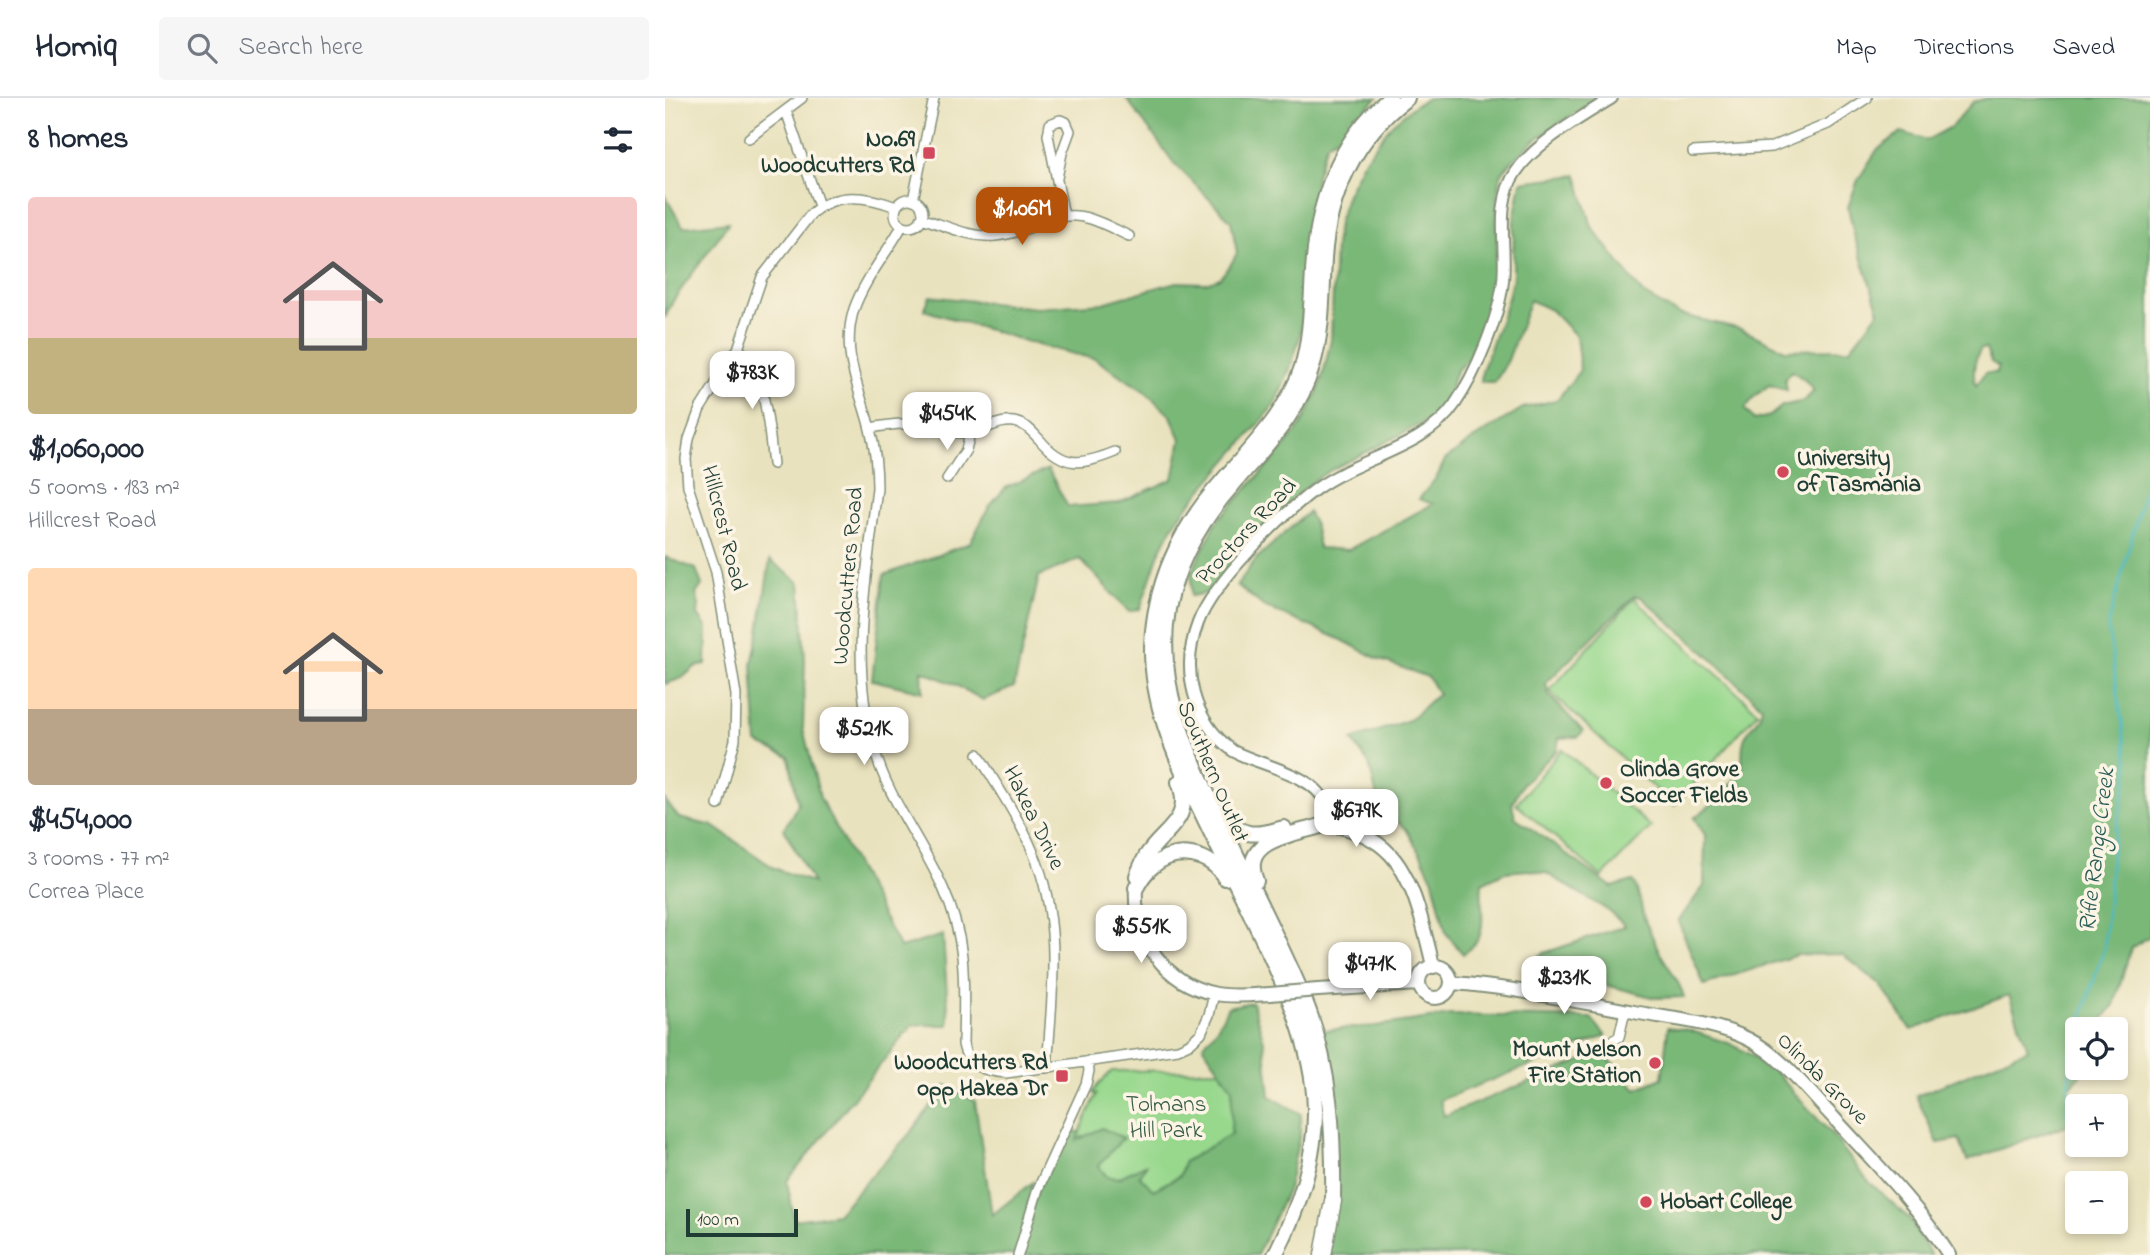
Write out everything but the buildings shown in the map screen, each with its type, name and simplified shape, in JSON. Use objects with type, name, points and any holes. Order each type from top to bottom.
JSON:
[{"type":"highway","name":"Southern Outlet","points":[[1275,1255],[1299,1203],[1312,1148],[1315,1110],[1309,1066],[1283,983],[1189,786],[1161,717],[1155,688],[1155,614],[1169,565],[1180,540],[1215,489],[1271,424],[1293,390],[1303,365],[1308,339],[1317,232],[1326,192],[1349,144],[1390,98]]},
{"type":"highway","name":"Southern Outlet","points":[[1323,1255],[1333,1200],[1333,1138],[1330,1100],[1312,1020],[1301,991],[1184,744],[1167,679],[1165,637],[1178,572],[1201,524],[1278,433],[1300,398],[1311,373],[1321,322],[1330,216],[1349,165],[1380,122],[1407,98]]},
{"type":"highway","points":[[1173,703],[1189,743],[1223,812],[1236,829],[1257,834],[1304,822],[1327,824]]},
{"type":"highway","points":[[1136,888],[1137,876],[1147,855],[1177,821],[1184,804],[1182,790],[1165,742],[1161,717]]},
{"type":"highway","points":[[1323,1065],[1319,1033],[1308,994],[1255,880],[1252,867],[1255,855],[1265,845],[1293,833],[1327,824]]},
{"type":"highway","points":[[1136,888],[1154,865],[1175,855],[1197,856],[1214,864],[1232,890],[1284,1001],[1303,1067],[1308,1121],[1296,1194],[1269,1255]]},
{"type":"main road","points":[[1327,824],[1352,829],[1369,837],[1387,850],[1398,863],[1412,888],[1433,967]]},
{"type":"main road","points":[[1136,888],[1138,919],[1151,950],[1161,964],[1199,990],[1238,996],[1419,984]]},
{"type":"main road","points":[[1433,967],[1448,972],[1451,983],[1448,993],[1439,998],[1428,997],[1419,984],[1425,971],[1433,967]]},
{"type":"main road","name":"Olinda Grove","points":[[1451,983],[1494,987],[1715,1028],[1740,1035],[1758,1044],[1784,1066],[1850,1136],[1916,1210],[1948,1255]]},
{"type":"street","points":[[749,138],[802,98]]},
{"type":"street","points":[[913,200],[934,98]]},
{"type":"street","name":"Proctors Road","points":[[1327,824],[1327,805],[1316,790],[1304,781],[1233,751],[1208,726],[1196,702],[1190,675],[1197,624],[1210,599],[1223,583],[1259,542],[1304,499],[1338,475],[1423,434],[1451,411],[1482,352],[1500,299],[1504,274],[1505,205],[1511,180],[1520,166],[1543,145],[1612,98]]},
{"type":"street","points":[[1693,152],[1772,147],[1828,124],[1867,98]]},
{"type":"street","points":[[786,111],[819,206],[840,199],[859,197],[896,207]]},
{"type":"street","points":[[1056,178],[1070,131],[1066,122],[1060,120],[1053,122],[1048,131],[1049,147],[1064,216]]},
{"type":"street","points":[[913,200],[922,210],[921,218],[911,227],[902,226],[896,220],[896,207],[902,201],[913,200]]},
{"type":"street","name":"Hillcrest Road","points":[[718,805],[735,740],[736,695],[716,572],[688,486],[686,460],[689,439],[700,408],[738,349],[762,277],[819,206]]},
{"type":"street","points":[[921,218],[979,236],[1026,230],[1064,216],[1089,218],[1129,236]]},
{"type":"street","name":"Woodcutters Road","points":[[902,226],[862,292],[850,322],[849,346],[853,379],[870,428],[877,488],[861,618],[860,661],[864,705],[873,747],[886,783],[937,875],[955,919],[964,961],[964,1044],[968,1058],[974,1065],[990,1072],[1006,1073],[1168,1052],[1189,1044],[1201,1033],[1214,993]]},
{"type":"street","points":[[738,349],[748,359],[767,407],[773,464]]},
{"type":"street","points":[[870,428],[909,423],[970,433],[1000,423],[1016,422],[1029,429],[1054,454],[1067,461],[1087,462],[1115,452]]},
{"type":"street","points":[[947,479],[966,450],[970,433]]},
{"type":"street","name":"Hakea Drive","points":[[978,754],[1033,852],[1049,902],[1054,954],[1047,1068]]},
{"type":"street","points":[[1604,1045],[1619,1037],[1625,1011]]},
{"type":"street","points":[[1018,1255],[1038,1189],[1086,1084],[1088,1061]]},
{"type":"green space","points":[[1126,98],[1377,98],[1341,135],[1327,143],[1315,179],[1315,206],[1306,253],[1304,312],[1290,369],[1276,402],[1173,526],[1159,553],[1140,609],[1129,612],[1080,559],[1039,576],[1014,687],[983,700],[922,671],[923,692],[872,680],[884,575],[970,543],[989,507],[1005,488],[1048,469],[1068,507],[1119,503],[1173,479],[1181,439],[1171,416],[1144,391],[1095,359],[1041,346],[924,310],[930,296],[1036,308],[1103,303],[1176,282],[1206,283],[1220,278],[1237,253],[1231,221],[1174,163]]},
{"type":"green space","points":[[1428,98],[1597,98],[1535,140],[1501,174],[1497,197],[1497,268],[1493,294],[1469,358],[1456,371],[1445,405],[1435,417],[1329,471],[1311,483],[1263,527],[1207,593],[1191,596],[1191,573],[1217,521],[1282,450],[1301,425],[1320,387],[1331,340],[1335,246],[1346,196],[1363,162],[1392,124]]},
{"type":"green space","name":"University of Tasmania","points":[[1988,98],[2150,98],[2150,936],[2131,948],[2114,1005],[2104,1017],[2065,1017],[2065,1080],[2076,1080],[2068,1089],[2069,1094],[2065,1094],[2065,1126],[1967,1161],[1959,1139],[1938,1143],[1916,1096],[2028,1049],[2009,995],[1911,1030],[1881,985],[1842,954],[1797,955],[1704,985],[1678,921],[1704,886],[1705,835],[1694,818],[1716,801],[1742,771],[1744,741],[1762,707],[1641,597],[1634,596],[1546,683],[1548,694],[1583,731],[1578,737],[1559,738],[1557,750],[1523,783],[1512,804],[1515,817],[1612,887],[1633,881],[1646,923],[1684,997],[1655,998],[1527,964],[1544,953],[1625,926],[1609,911],[1546,873],[1529,870],[1505,872],[1482,883],[1481,931],[1472,947],[1463,954],[1446,933],[1433,880],[1421,855],[1406,829],[1379,806],[1369,764],[1352,740],[1409,720],[1438,694],[1428,677],[1378,659],[1342,640],[1263,606],[1237,585],[1256,559],[1308,512],[1314,523],[1319,548],[1348,550],[1433,504],[1419,499],[1437,477],[1445,460],[1523,408],[1557,400],[1580,370],[1576,336],[1551,310],[1530,300],[1508,360],[1495,382],[1481,382],[1482,371],[1513,279],[1514,220],[1521,182],[1577,175],[1592,227],[1643,294],[1678,314],[1741,329],[1785,350],[1850,349],[1879,311],[1854,235],[1848,207],[1858,180],[1877,150],[1901,132],[1927,140],[1951,127],[1973,102]],"holes":[[[1981,349],[1986,349],[1991,362],[1999,367],[1996,373],[1985,373],[1976,386],[1974,367]],[[1792,371],[1814,391],[1804,401],[1782,406],[1770,416],[1754,420],[1745,409],[1755,396],[1769,385],[1787,390],[1785,378]]]},
{"type":"green space","points":[[665,196],[683,227],[729,222],[673,301],[665,318]]},
{"type":"green space","points":[[665,557],[696,569],[702,585],[696,594],[698,615],[707,628],[706,664],[695,667],[682,678],[665,684]]},
{"type":"green space","points":[[770,560],[800,583],[805,660],[803,728],[820,798],[900,948],[943,935],[949,1025],[912,1025],[787,1181],[794,1220],[837,1214],[912,1131],[946,1085],[975,1101],[992,1215],[1033,1182],[1016,1255],[665,1255],[665,800],[679,818],[713,826],[774,868],[813,883],[784,829],[798,804],[789,757],[757,743],[752,664]]},
{"type":"green space","points":[[1634,598],[1758,712],[1674,806],[1549,691]]},
{"type":"green space","points":[[1562,749],[1651,827],[1602,877],[1516,804]]},
{"type":"green space","points":[[1252,1002],[1264,1041],[1270,1096],[1301,1114],[1300,1134],[1288,1189],[1257,1255],[1018,1255],[1038,1189],[1068,1131],[1080,1132],[1077,1140],[1102,1128],[1123,1138],[1098,1166],[1107,1177],[1118,1178],[1147,1164],[1139,1175],[1153,1190],[1180,1176],[1184,1162],[1231,1134],[1232,1088],[1203,1046],[1228,1007]]},
{"type":"green space","name":"Hobart College","points":[[1450,1015],[1591,1018],[1606,1036],[1440,1100],[1444,1116],[1603,1052],[1636,1089],[1662,1078],[1668,1027],[1689,1030],[1731,1044],[1770,1066],[1833,1136],[1867,1180],[1910,1219],[1931,1255],[1323,1255],[1333,1201],[1315,1031],[1376,1026]]},
{"type":"green space","name":"Tolmans Hill Park","points":[[1221,1070],[1232,1088],[1232,1134],[1184,1162],[1180,1175],[1153,1191],[1138,1175],[1146,1166],[1118,1178],[1107,1177],[1098,1165],[1122,1137],[1102,1129],[1076,1140],[1097,1094],[1093,1093],[1112,1071]]},
{"type":"waterway","name":"Rifle Range Creek","points":[[2082,1017],[2104,949],[2113,843],[2129,771],[2108,626],[2150,469]]},
{"type":"waterway","name":"Rifle Range Creek","points":[[2069,1094],[2070,1080]]},
{"type":"place","name":"No.69 Woodcutters Rd","points":[[929,153]]},
{"type":"place","name":"University of Tasmania","points":[[1783,472]]},
{"type":"place","name":"Olinda Grove Soccer Fields","points":[[1606,783]]},
{"type":"place","name":"Mount Nelson Fire Station","points":[[1655,1063]]},
{"type":"place","name":"Woodcutters Rd opp Hakea Dr","points":[[1062,1076]]},
{"type":"place","name":"Hobart College","points":[[1646,1202]]}]
